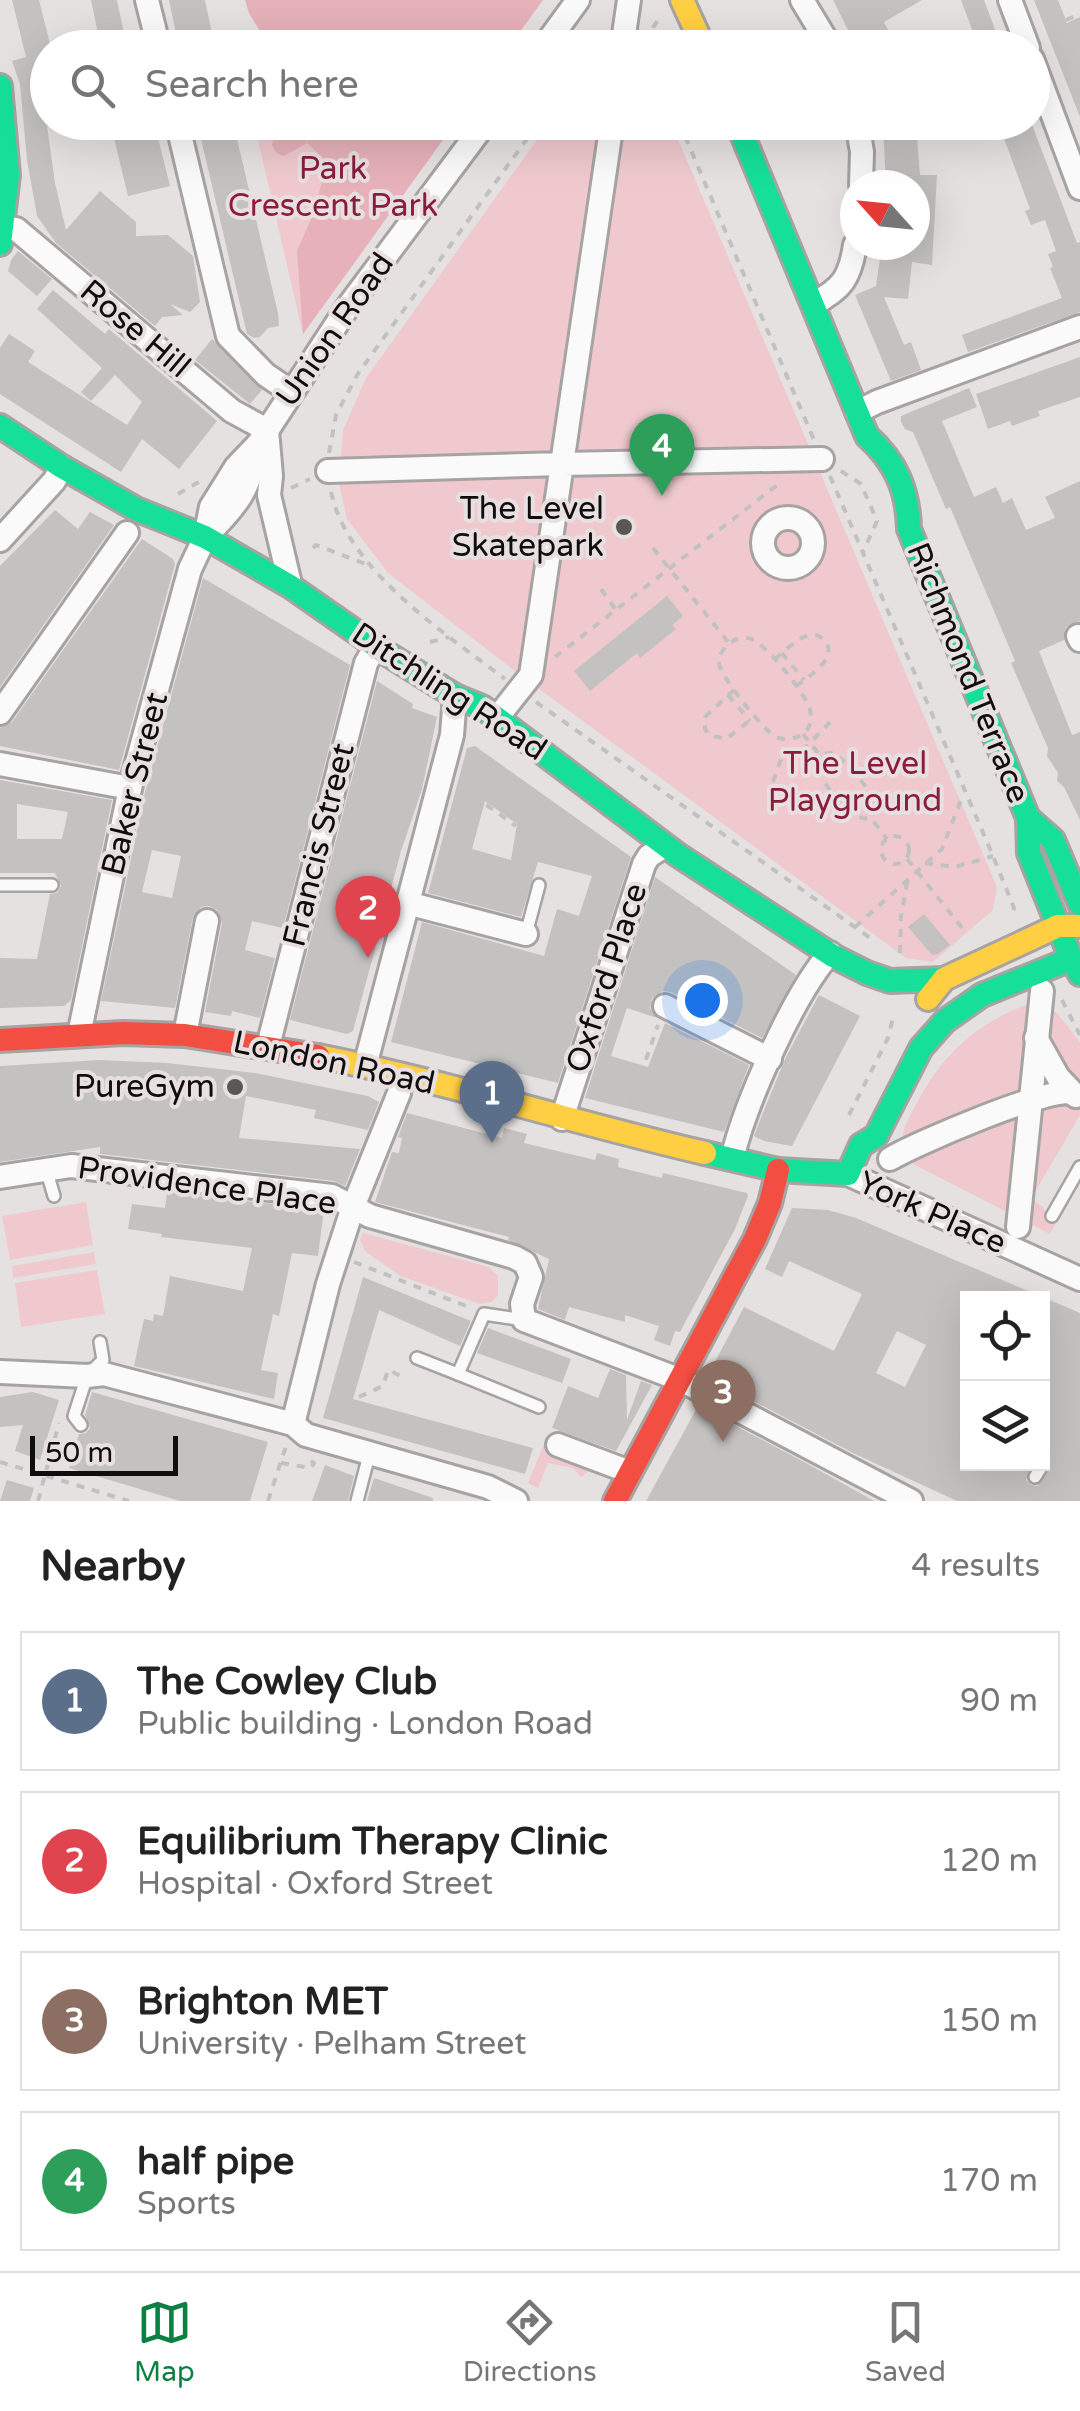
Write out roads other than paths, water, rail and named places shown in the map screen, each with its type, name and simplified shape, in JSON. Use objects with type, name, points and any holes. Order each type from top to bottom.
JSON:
[{"type":"main road","points":[[674,4],[692,30]]},
{"type":"main road","points":[[0,86],[8,175],[2,236]]},
{"type":"main road","name":"Richmond Terrace","points":[[745,140],[867,436],[865,463]]},
{"type":"main road","name":"Ditchling Road","points":[[0,426],[62,468],[160,519],[205,537],[290,586],[455,696],[482,707],[665,846],[830,954],[889,981],[944,979]]},
{"type":"main road","name":"Richmond Terrace","points":[[867,436],[888,453],[910,502],[909,529],[1028,818],[1029,853],[1069,926],[1077,960]]},
{"type":"main road","name":"Richmond Terrace","points":[[885,512],[909,529]]},
{"type":"main road","name":"Richmond Terrace","points":[[1028,818],[1071,853],[1080,904]]},
{"type":"main road","points":[[904,1015],[944,979],[1069,926]]},
{"type":"main road","points":[[861,1145],[876,1136],[915,1057],[944,1021],[982,996],[1077,960]]},
{"type":"main road","name":"London Road","points":[[0,1040],[185,1035],[268,1046],[365,1066],[778,1170]]},
{"type":"main road","points":[[848,1174],[861,1145],[858,1124],[901,1037]]},
{"type":"main road","points":[[615,1501],[756,1239],[778,1170]]},
{"type":"main road","name":"York Place","points":[[778,1170],[848,1174]]},
{"type":"street","points":[[147,0],[154,30]]},
{"type":"street","points":[[556,30],[578,0]]},
{"type":"street","points":[[630,0],[632,30]]},
{"type":"street","points":[[802,0],[821,30]]},
{"type":"street","points":[[1010,0],[1021,30]]},
{"type":"street","points":[[1050,108],[1080,188]]},
{"type":"street","points":[[181,140],[228,336],[266,375],[290,391]]},
{"type":"street","name":"Union Road","points":[[205,537],[212,507],[236,467],[263,437],[347,308],[473,140]]},
{"type":"street","points":[[497,718],[531,675],[609,140]]},
{"type":"street","points":[[860,140],[861,170]]},
{"type":"street","name":"Rose Hill","points":[[2,236],[16,229],[263,437]]},
{"type":"street","points":[[813,304],[837,291],[850,260]]},
{"type":"street","points":[[857,412],[1080,328]]},
{"type":"street","points":[[263,437],[272,476],[269,495],[290,586]]},
{"type":"street","points":[[328,471],[822,459]]},
{"type":"street","points":[[0,540],[62,468]]},
{"type":"street","points":[[0,713],[127,533]]},
{"type":"street","name":"Baker Street","points":[[79,1035],[102,886],[190,569],[205,537]]},
{"type":"street","name":"Francis Street","points":[[268,1046],[366,663],[376,646]]},
{"type":"street","points":[[365,1066],[452,735],[455,696]]},
{"type":"street","points":[[0,764],[130,788]]},
{"type":"street","name":"Oxford Place","points":[[562,1118],[644,864],[665,846]]},
{"type":"street","points":[[407,902],[526,934]]},
{"type":"street","points":[[185,1035],[207,921]]},
{"type":"street","points":[[732,1159],[746,1109],[813,974],[830,954]]},
{"type":"street","points":[[1018,1227],[1036,1038],[1051,993]]},
{"type":"street","points":[[665,1006],[770,1059]]},
{"type":"street","points":[[1036,1038],[1075,1096]]},
{"type":"street","points":[[890,1158],[1030,1100],[1061,1090],[1075,1096]]},
{"type":"street","points":[[292,1424],[352,1207],[399,1094]]},
{"type":"street","name":"Providence Place","points":[[0,1178],[71,1166],[352,1207],[520,1259],[530,1269],[531,1277],[522,1304],[524,1320]]},
{"type":"street","name":"York Place","points":[[848,1174],[1076,1274]]},
{"type":"street","points":[[524,1320],[681,1380],[912,1501]]},
{"type":"street","points":[[0,1372],[104,1374],[292,1424],[306,1435],[488,1487],[516,1501]]},
{"type":"street","points":[[558,1445],[630,1472]]},
{"type":"lane","points":[[0,885],[52,885]]},
{"type":"lane","points":[[526,934],[540,885]]},
{"type":"lane","points":[[1052,1216],[1080,1167]]},
{"type":"lane","points":[[46,1169],[54,1196]]},
{"type":"lane","points":[[458,1374],[484,1314],[524,1320]]},
{"type":"lane","points":[[81,1425],[74,1416],[87,1376],[103,1360],[100,1342]]},
{"type":"lane","points":[[417,1358],[539,1406]]},
{"type":"lane","points":[[357,1501],[369,1455]]},
{"type":"place","name":"half pipe","points":[[662,496]]},
{"type":"place","name":"The Level Skatepark","points":[[624,527]]},
{"type":"place","name":"Equilibrium Therapy Clinic","points":[[368,958]]},
{"type":"place","name":"PureGym","points":[[235,1087]]},
{"type":"place","name":"The Cowley Club","points":[[492,1143]]},
{"type":"place","name":"Brighton MET","points":[[723,1442]]},
{"type":"park label","name":"Park Crescent Park","points":[[333,188]]},
{"type":"park label","name":"The Level Playground","points":[[855,782]]}]
